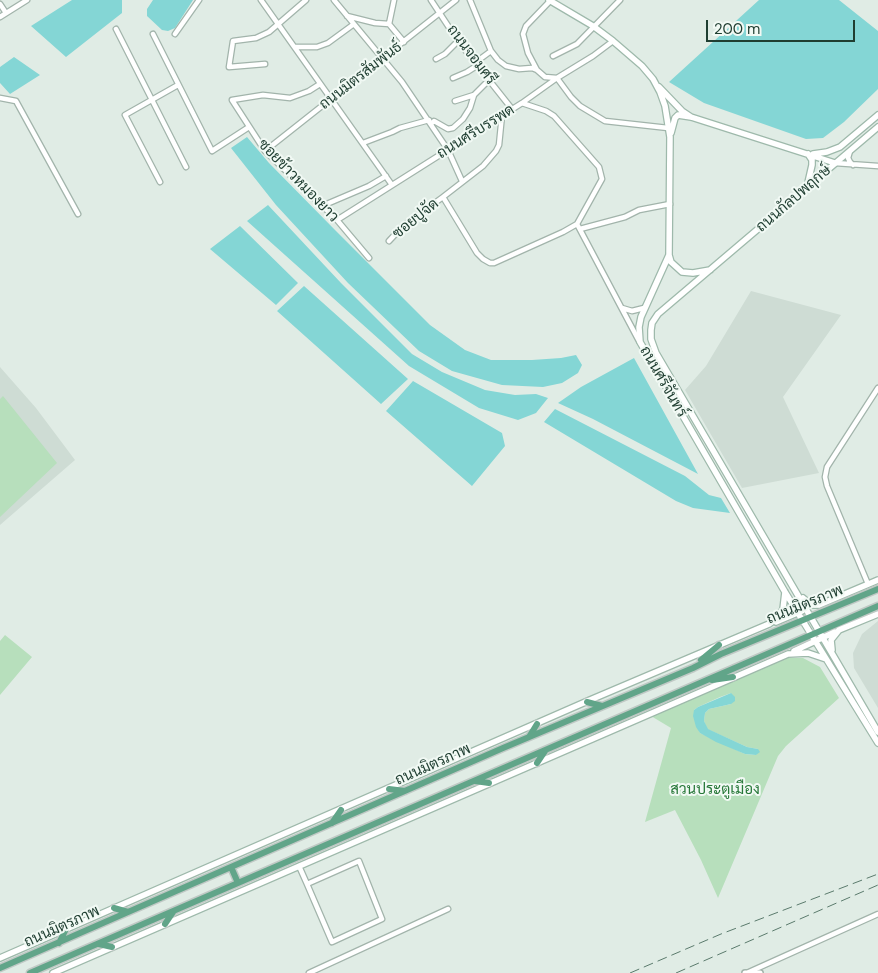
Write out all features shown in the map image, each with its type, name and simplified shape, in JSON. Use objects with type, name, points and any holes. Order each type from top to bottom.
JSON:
[{"type":"main road","name":"ถนนศรีจันทร์","points":[[549,0],[593,26],[613,41],[642,66],[656,84],[665,106],[670,137],[669,255],[667,263],[644,308],[639,323],[640,342],[785,592],[878,743]]},
{"type":"main road","points":[[656,84],[682,111],[691,117]]},
{"type":"main road","points":[[670,137],[675,118],[678,115],[691,117],[835,163]]},
{"type":"main road","name":"ถนนกัลปพฤกษ์","points":[[808,154],[840,148],[877,118]]},
{"type":"main road","name":"ถนนกัลปพฤกษ์","points":[[651,339],[652,323],[658,314],[878,127]]},
{"type":"main road","points":[[806,188],[812,165],[812,160],[808,154]]},
{"type":"main road","points":[[669,255],[671,262],[682,272],[693,273],[710,270]]},
{"type":"main road","name":"ถนนศรีจันทร์","points":[[651,339],[656,353],[688,409],[878,732]]},
{"type":"main road","points":[[868,584],[878,580]]},
{"type":"main road","name":"ถนนมิตรภาพ","points":[[0,968],[803,619],[819,605],[868,584]]},
{"type":"main road","points":[[795,588],[805,601],[811,605],[819,605]]},
{"type":"main road","name":"ถนนมิตรภาพ","points":[[0,958],[769,624],[799,613],[809,613],[878,590]]},
{"type":"main road","points":[[769,624],[778,617],[783,609],[785,592]]},
{"type":"main road","name":"ถนนมิตรภาพ","points":[[30,973],[878,606]]},
{"type":"main road","points":[[53,973],[878,614]]},
{"type":"main road","points":[[835,656],[831,647],[831,640],[840,630]]},
{"type":"main road","points":[[692,668],[720,645]]},
{"type":"main road","points":[[788,654],[808,653],[826,659]]},
{"type":"main road","points":[[702,682],[732,677]]},
{"type":"main road","points":[[587,702],[602,706]]},
{"type":"main road","points":[[528,738],[537,724]]},
{"type":"main road","points":[[537,762],[546,750]]},
{"type":"main road","points":[[475,780],[489,783]]},
{"type":"main road","points":[[389,788],[406,791]]},
{"type":"main road","points":[[332,824],[340,810]]},
{"type":"main road","points":[[232,867],[238,883]]},
{"type":"main road","points":[[114,908],[128,912]]},
{"type":"main road","points":[[165,924],[174,911]]},
{"type":"main road","points":[[59,942],[66,929]]},
{"type":"main road","points":[[99,944],[112,947]]},
{"type":"street","points":[[0,17],[27,0]]},
{"type":"street","points":[[175,34],[199,0]]},
{"type":"street","points":[[261,0],[392,185]]},
{"type":"street","points":[[265,64],[229,67],[233,41],[264,35],[306,0]]},
{"type":"street","points":[[334,0],[402,82],[448,150],[462,181]]},
{"type":"street","points":[[389,24],[394,0]]},
{"type":"street","name":"ถนนจอมศรี","points":[[431,0],[458,41],[512,109]]},
{"type":"street","name":"ถนนมิตรสัมพันธ์","points":[[265,152],[456,0]]},
{"type":"street","points":[[470,0],[491,51],[506,66],[519,69],[532,68],[545,78],[557,78],[580,106],[605,121],[668,128]]},
{"type":"street","points":[[536,70],[524,42],[523,34],[526,26],[549,0]]},
{"type":"street","points":[[553,56],[577,44],[620,0]]},
{"type":"street","points":[[0,4],[6,13]]},
{"type":"street","points":[[347,16],[375,23],[389,24],[404,42]]},
{"type":"street","points":[[295,47],[317,47],[336,39],[354,24]]},
{"type":"street","points":[[116,28],[186,167]]},
{"type":"street","points":[[153,34],[212,151],[249,127]]},
{"type":"street","points":[[436,59],[445,54],[458,41]]},
{"type":"street","name":"ถนนศรีบรรพด","points":[[337,220],[522,103],[613,41]]},
{"type":"street","points":[[453,78],[467,72],[491,51]]},
{"type":"street","points":[[455,101],[474,95],[489,80]]},
{"type":"street","name":"ซอยข้าวหมองยาว","points":[[320,84],[309,91],[290,98],[263,95],[232,100],[265,152],[337,220],[369,258]]},
{"type":"street","points":[[160,182],[125,115],[178,85]]},
{"type":"street","points":[[363,143],[400,128],[434,121],[448,129],[453,128],[463,119],[470,108],[474,95]]},
{"type":"street","points":[[0,98],[16,101],[78,214]]},
{"type":"street","points":[[443,197],[477,253],[490,263],[494,263],[577,224],[600,184],[601,171],[550,113],[522,103]]},
{"type":"street","name":"ซอยปูจัด","points":[[389,241],[403,226],[483,166],[496,151],[499,144],[502,115]]},
{"type":"street","points":[[850,151],[848,158],[854,165]]},
{"type":"street","points":[[835,163],[878,166]]},
{"type":"street","points":[[322,206],[369,186],[386,176]]},
{"type":"street","points":[[580,229],[625,217],[639,210],[670,204]]},
{"type":"street","points":[[577,224],[640,342]]},
{"type":"street","points":[[621,307],[632,312],[644,308]]},
{"type":"street","points":[[868,584],[827,486],[825,477],[826,467],[878,388]]},
{"type":"street","points":[[299,866],[332,942],[382,919],[359,861],[307,884]]},
{"type":"street","points":[[309,973],[448,909]]},
{"type":"street","points":[[747,973],[878,914]]},
{"type":"street","points":[[747,973],[760,973]]},
{"type":"shaded area","points":[[751,291],[841,315],[783,397],[819,473],[742,488],[685,390],[706,366]]},
{"type":"shaded area","points":[[0,367],[36,408],[75,460],[0,525]]},
{"type":"shaded area","points":[[878,621],[878,708],[854,668],[853,653],[862,634]]},
{"type":"green space","points":[[3,396],[57,463],[0,517],[0,399]]},
{"type":"green space","points":[[5,635],[32,657],[0,695],[0,641]]},
{"type":"green space","name":"สวนประตูเมือง","points":[[788,658],[803,658],[820,667],[839,698],[786,746],[778,756],[718,898],[675,810],[645,822],[671,728],[651,716]],"holes":[[[731,693],[731,704],[709,709],[705,713],[704,721],[707,729],[747,747],[758,749],[756,755],[745,754],[700,733],[694,710]]]},
{"type":"water","points":[[72,0],[122,0],[122,13],[66,57],[31,26]]},
{"type":"water","points":[[153,0],[193,0],[175,28],[168,31],[162,30],[147,16],[147,9]]},
{"type":"water","points":[[759,0],[839,0],[878,31],[878,89],[844,122],[823,138],[806,139],[704,103],[669,82]]},
{"type":"water","points":[[14,57],[40,75],[10,94],[0,83],[0,67]]},
{"type":"water","points":[[247,137],[269,163],[430,325],[465,350],[491,360],[532,360],[576,355],[582,365],[578,373],[562,383],[543,387],[502,385],[452,371],[419,351],[348,283],[276,205],[231,148]]},
{"type":"water","points":[[268,205],[341,283],[412,354],[442,372],[485,390],[515,395],[536,394],[548,398],[536,413],[518,420],[479,408],[409,366],[247,221]]},
{"type":"water","points":[[240,226],[298,283],[276,305],[210,249]]},
{"type":"water","points":[[304,286],[408,379],[381,404],[277,311]]},
{"type":"water","points":[[634,358],[698,474],[593,419],[558,403],[581,387]]},
{"type":"water","points":[[413,381],[502,433],[505,446],[472,486],[386,411]]},
{"type":"water","points":[[555,409],[685,476],[709,495],[721,498],[730,513],[693,508],[676,501],[544,422]]},
{"type":"water","points":[[731,693],[735,697],[735,701],[731,704],[709,709],[705,713],[704,721],[708,729],[747,747],[758,749],[760,752],[756,755],[745,754],[716,742],[700,733],[696,727],[693,716],[694,710]]},
{"type":"railway","points":[[630,973],[721,934],[878,874]]},
{"type":"railway","points":[[676,973],[878,885]]}]
